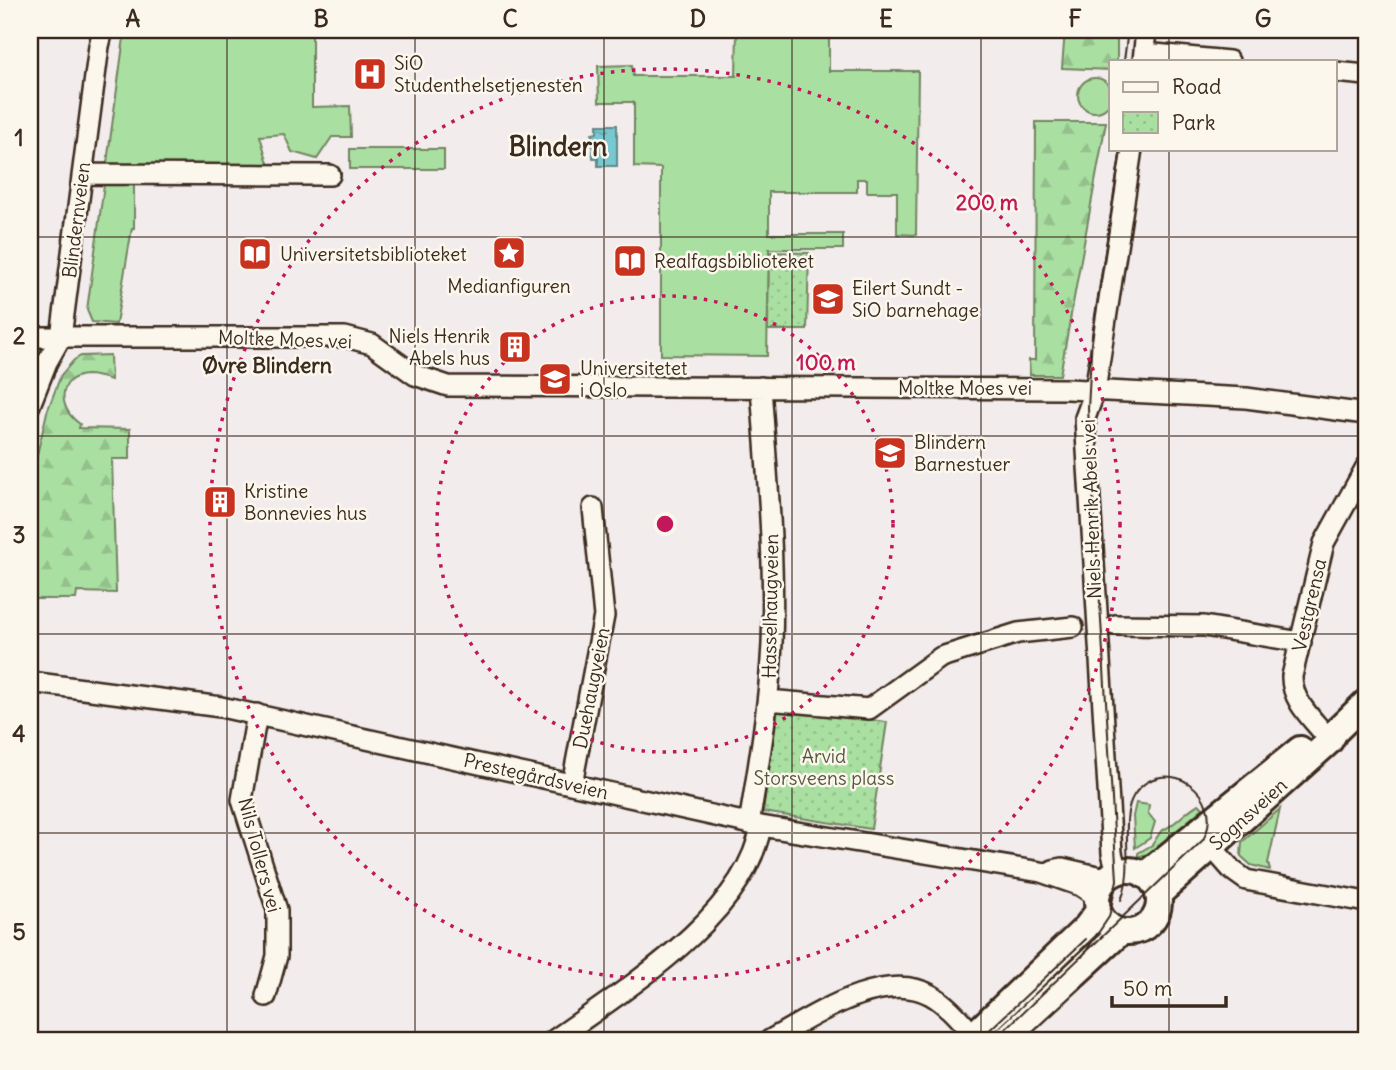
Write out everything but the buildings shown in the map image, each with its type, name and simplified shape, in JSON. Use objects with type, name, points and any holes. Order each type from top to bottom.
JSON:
[{"type":"main road","name":"Sognsveien","points":[[1151,885],[1204,839],[1292,753],[1330,736],[1366,702]]},
{"type":"main road","points":[[973,1039],[1082,932],[1104,889],[1135,871],[1151,885],[1158,910],[1150,923],[1137,931],[1121,932],[1106,923],[1104,889]]},
{"type":"main road","points":[[1004,1040],[1121,932]]},
{"type":"street","name":"Blindernveien","points":[[30,405],[47,362],[61,337],[103,30]]},
{"type":"street","points":[[1146,30],[1143,57],[1208,60]]},
{"type":"street","points":[[1336,72],[1366,75]]},
{"type":"street","name":"Niels Henrik Abels vei","points":[[1104,889],[1112,853],[1085,418],[1095,391],[1132,150]]},
{"type":"street","points":[[83,174],[330,175]]},
{"type":"street","name":"Moltke Moes vei","points":[[30,337],[345,337],[372,344],[415,374],[433,383],[448,386],[1095,391],[1246,398],[1366,414]]},
{"type":"street","name":"Hasselhaugveien","points":[[554,1040],[652,967],[706,919],[748,868],[768,700],[772,546],[761,387]]},
{"type":"street","name":"Vestgrensa","points":[[1330,736],[1292,689],[1324,543],[1366,467]]},
{"type":"street","name":"Duehaugveien","points":[[572,784],[604,616],[593,508]]},
{"type":"street","points":[[1115,625],[1204,626],[1301,642]]},
{"type":"street","points":[[768,700],[869,709],[941,657],[1018,633],[1073,627]]},
{"type":"street","name":"Prestegårdsveien","points":[[30,682],[175,699],[257,714],[755,825],[1041,872],[1062,868],[1104,889]]},
{"type":"street","name":"Nils Tollers vei","points":[[257,714],[242,800],[276,910],[277,956],[266,996]]},
{"type":"street","points":[[1204,839],[1231,870],[1246,880],[1366,902]]},
{"type":"street","points":[[770,1040],[840,1003],[878,989],[902,986],[921,991],[938,1000],[973,1039]]},
{"type":"green space","points":[[125,30],[312,30],[312,107],[350,106],[351,137],[332,137],[317,159],[292,152],[284,134],[260,136],[270,170],[134,168],[134,228],[116,324],[92,322],[87,310]]},
{"type":"green space","points":[[737,30],[829,30],[829,71],[918,71],[916,235],[897,234],[897,192],[867,192],[867,179],[857,179],[857,192],[769,192],[769,234],[843,234],[843,249],[769,249],[767,356],[661,355],[661,168],[634,167],[634,102],[599,102],[598,66],[632,65],[633,76],[736,76]]},
{"type":"green space","points":[[1065,30],[1117,30],[1117,60],[1109,60],[1109,70],[1062,68]]},
{"type":"green space","points":[[1095,78],[1107,83],[1107,107],[1095,112],[1083,107],[1078,95],[1083,83]]},
{"type":"green space","points":[[1036,122],[1106,122],[1060,375],[1030,375],[1029,360],[1035,360]]},
{"type":"green space","points":[[350,149],[444,149],[444,169],[350,169]]},
{"type":"green space","points":[[769,252],[809,253],[807,330],[768,330]]},
{"type":"green space","points":[[110,355],[111,380],[90,375],[77,377],[65,387],[64,403],[67,411],[80,424],[79,428],[130,429],[130,459],[112,459],[116,593],[77,592],[76,599],[31,599],[30,668],[30,485],[47,412],[61,375],[74,360],[81,356]]},
{"type":"green space","name":"Arvid Storsveens plass","points":[[778,708],[887,722],[871,829],[763,812]]},
{"type":"green space","points":[[1136,803],[1149,805],[1148,813],[1155,822],[1150,838],[1135,848],[1133,816]]},
{"type":"green space","points":[[1199,804],[1203,808],[1153,852],[1138,857],[1138,853],[1152,845],[1161,831]]},
{"type":"green space","points":[[1280,809],[1268,863],[1270,870],[1251,865],[1241,856],[1242,842]]},
{"type":"water","points":[[597,125],[617,125],[617,166],[598,166],[598,158],[593,158],[592,134],[597,133]]},
{"type":"tram line","points":[[1124,60],[1128,30]]},
{"type":"tram line","points":[[1082,957],[1109,917],[1117,880],[1088,409],[1092,335],[1121,150]]},
{"type":"tram line","points":[[994,1040],[1203,840],[1208,823],[1207,807],[1200,794],[1189,784],[1176,778],[1161,777],[1147,782],[1134,795],[1127,817],[1127,873],[1121,900]]},
{"type":"tram line","points":[[979,1040],[1086,939]]},
{"type":"place","name":"SiO Studenthelsetjenesten","points":[[370,74]]},
{"type":"place","name":"Medianfiguren","points":[[509,253]]},
{"type":"place","name":"Universitetsbiblioteket","points":[[255,254]]},
{"type":"place","name":"Realfagsbiblioteket","points":[[630,261]]},
{"type":"place","name":"Eilert Sundt - SiO barnehage","points":[[828,299]]},
{"type":"place","name":"Niels Henrik Abels hus","points":[[515,347]]},
{"type":"place","name":"Universitetet i Oslo","points":[[555,379]]},
{"type":"place","name":"Blindern Barnestuer","points":[[890,453]]},
{"type":"place","name":"Kristine Bonnevies hus","points":[[220,502]]},
{"type":"district","name":"Blindern","points":[[558,147]]},
{"type":"district","name":"Øvre Blindern","points":[[267,366]]}]
